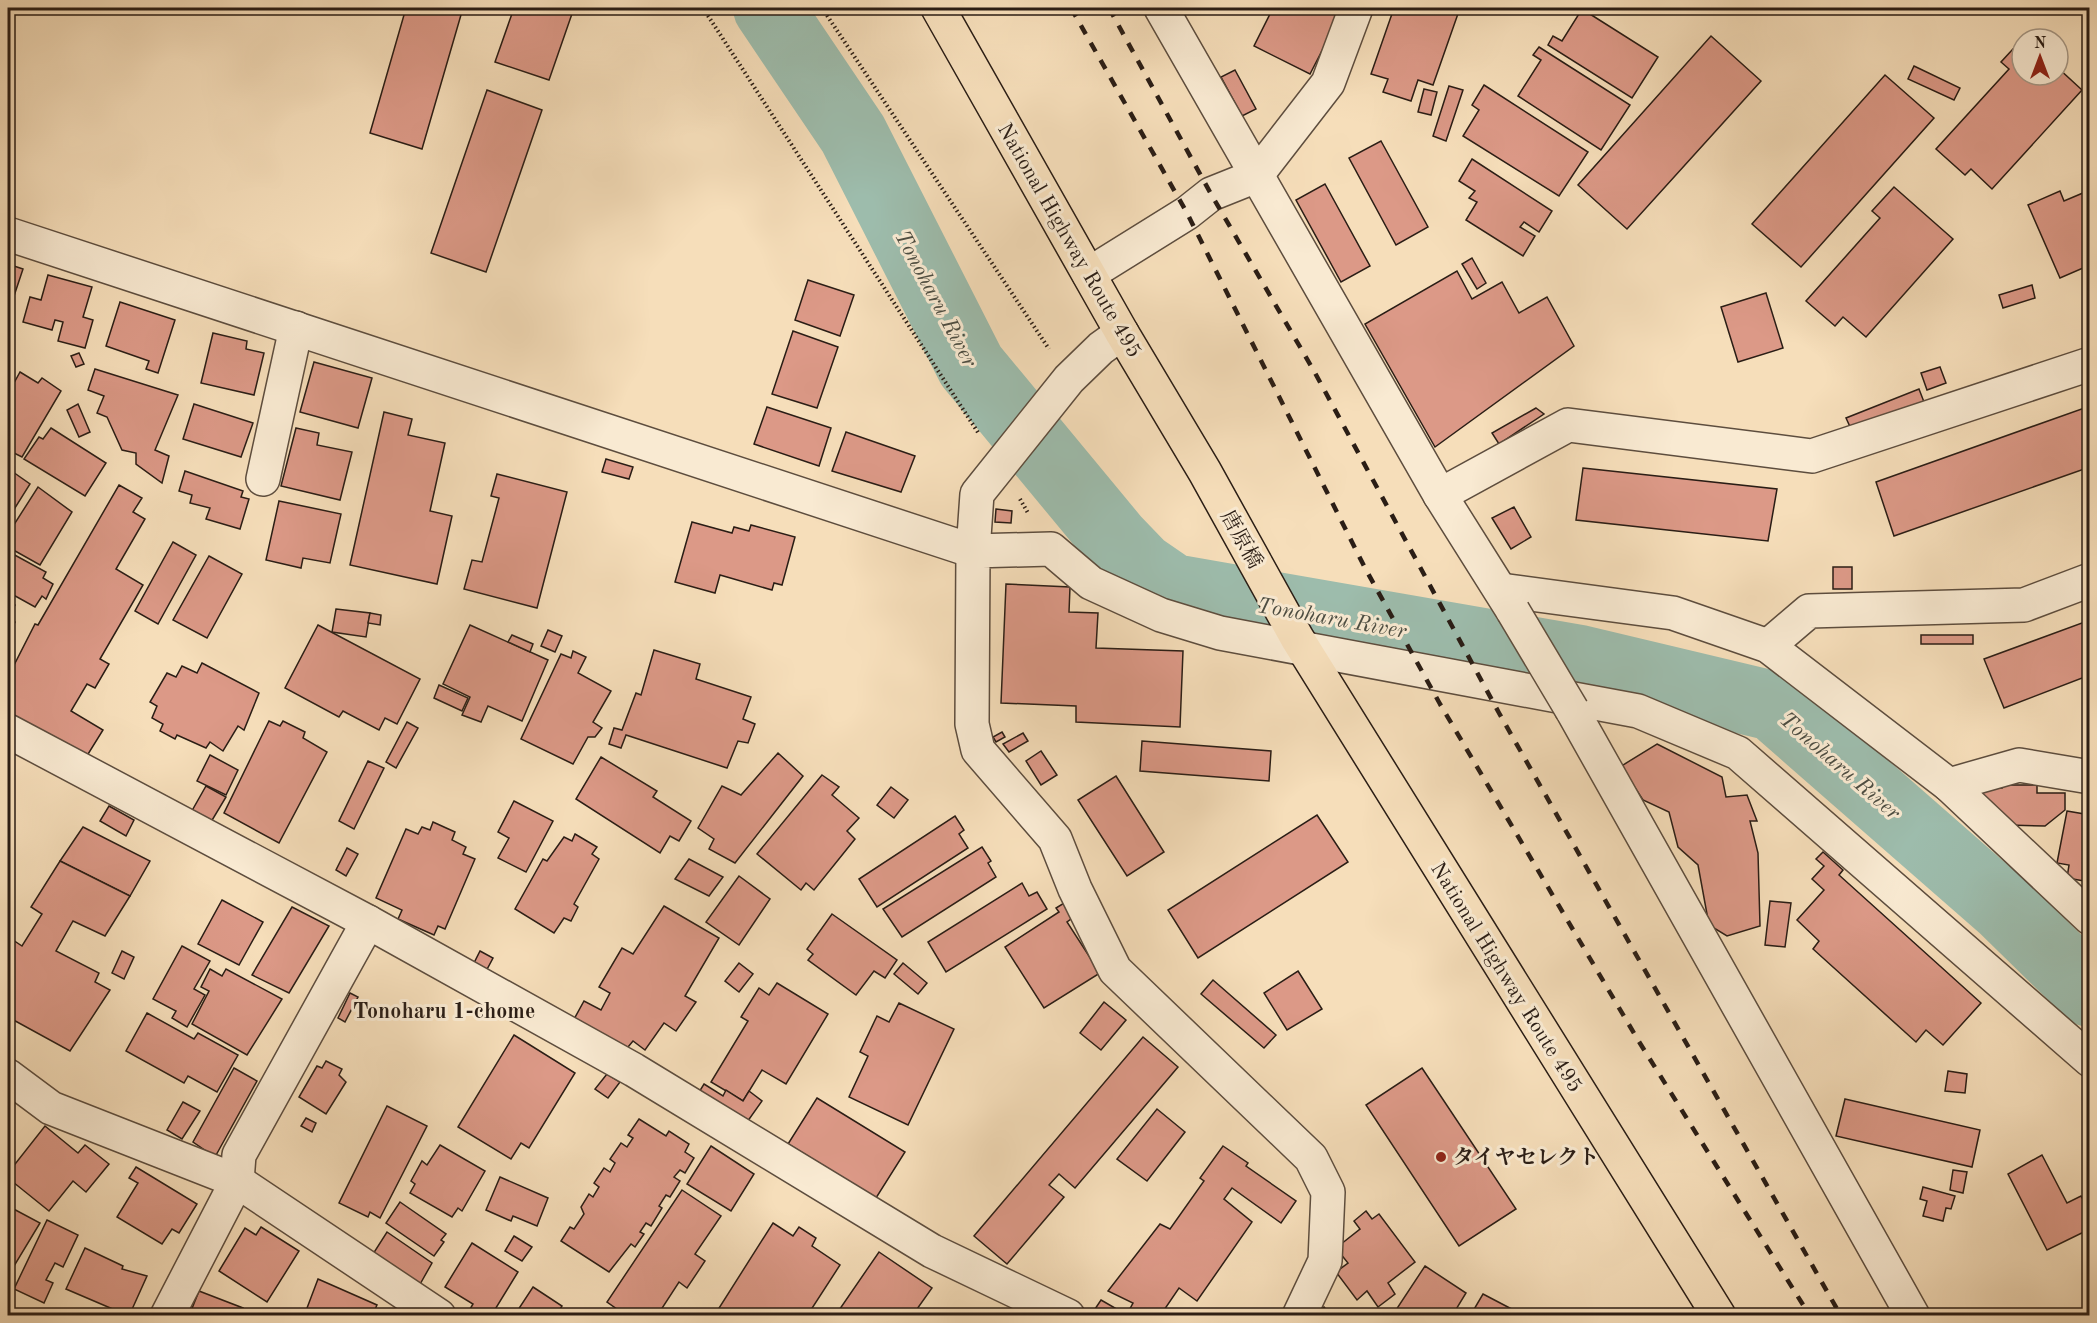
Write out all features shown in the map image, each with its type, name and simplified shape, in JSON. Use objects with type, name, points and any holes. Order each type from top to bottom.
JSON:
[{"type":"highway","name":"National Highway Route 495","points":[[938,8],[1122,333],[1206,472]]},
{"type":"highway","name":"唐原橋","points":[[1206,472],[1300,643]]},
{"type":"highway","name":"National Highway Route 495","points":[[1300,643],[1719,1316]]},
{"type":"street","points":[[1161,8],[1440,495],[1507,600],[1572,710],[1913,1316]]},
{"type":"street","points":[[1089,274],[1186,213],[1211,194],[1256,176],[1328,83],[1356,8]]},
{"type":"street","points":[[8,234],[973,550],[1051,549],[1091,583],[1161,615],[1220,633],[1300,643],[1638,711],[1738,753],[2090,1060]]},
{"type":"street","points":[[262,479],[296,328]]},
{"type":"street","points":[[1122,333],[1101,348],[1069,379],[977,494],[973,550],[972,724],[978,750],[1055,839],[1075,889],[1115,970],[1311,1158],[1328,1192],[1325,1261],[1299,1316]]},
{"type":"street","points":[[1440,495],[1568,425],[1812,456],[2090,364]]},
{"type":"street","points":[[1768,646],[1809,611],[2024,605],[2090,580]]},
{"type":"street","points":[[1507,600],[1673,613],[1768,646],[1949,784],[2090,918]]},
{"type":"street","points":[[8,731],[368,922],[634,1070],[932,1251],[1068,1316]]},
{"type":"street","points":[[1949,784],[2019,765],[2090,777]]},
{"type":"street","points":[[167,1316],[237,1181],[239,1155],[368,922]]},
{"type":"street","points":[[8,1076],[51,1108],[237,1181],[429,1313]]},
{"type":"path","points":[[703,8],[1009,455],[1051,549]]},
{"type":"path","points":[[822,8],[1069,379]]},
{"type":"building","points":[[406,8],[463,8],[422,149],[370,133]]},
{"type":"building","points":[[514,8],[574,8],[549,80],[495,62]]},
{"type":"building","points":[[1273,8],[1344,8],[1310,74],[1254,46]]},
{"type":"building","points":[[1394,8],[1460,8],[1433,85],[1418,80],[1411,101],[1383,92],[1388,79],[1371,74]]},
{"type":"building","points":[[1582,9],[1658,57],[1632,98],[1548,45],[1553,36],[1562,41]]},
{"type":"building","points":[[1711,36],[1761,81],[1627,229],[1578,185]]},
{"type":"building","points":[[1539,47],[1630,105],[1601,150],[1518,96],[1541,60],[1533,55]]},
{"type":"building","points":[[2010,52],[2010,87],[2070,87],[2070,79],[2082,90],[1992,189],[1971,169],[1965,175],[1936,149],[2009,69],[2001,62]]},
{"type":"building","points":[[1914,66],[1960,88],[1954,100],[1908,79]]},
{"type":"building","points":[[1235,70],[1256,109],[1242,116],[1221,77]]},
{"type":"building","points":[[1885,75],[1934,118],[1801,267],[1752,224]]},
{"type":"building","points":[[1484,85],[1588,152],[1559,196],[1463,136],[1479,110],[1472,105]]},
{"type":"building","points":[[1449,86],[1463,90],[1446,141],[1433,136]]},
{"type":"building","points":[[1424,89],[1437,92],[1431,115],[1418,112]]},
{"type":"building","points":[[487,90],[542,110],[486,272],[431,253]]},
{"type":"building","points":[[1381,141],[1428,227],[1396,245],[1349,158]]},
{"type":"building","points":[[1472,159],[1552,211],[1539,232],[1524,222],[1520,227],[1535,236],[1523,256],[1466,220],[1477,202],[1469,198],[1475,191],[1459,181]]},
{"type":"building","points":[[1325,184],[1370,266],[1341,282],[1296,200]]},
{"type":"building","points":[[1894,187],[1953,239],[1866,337],[1843,317],[1835,326],[1806,301],[1880,218],[1872,211]]},
{"type":"building","points":[[2090,190],[2090,265],[2060,278],[2028,205],[2060,191],[2064,201]]},
{"type":"building","points":[[1472,258],[1486,283],[1477,289],[1462,264]]},
{"type":"building","points":[[8,264],[23,269],[8,314]]},
{"type":"building","points":[[1457,271],[1472,299],[1502,282],[1519,313],[1547,297],[1574,346],[1435,447],[1365,324]]},
{"type":"building","points":[[48,275],[92,287],[83,317],[93,320],[85,348],[58,341],[63,322],[55,320],[52,330],[23,322],[30,297],[41,300]]},
{"type":"building","points":[[808,280],[854,295],[840,336],[795,320]]},
{"type":"building","points":[[2032,285],[2035,298],[2003,308],[1999,295]]},
{"type":"building","points":[[1766,293],[1783,348],[1738,362],[1721,307]]},
{"type":"building","points":[[120,302],[175,320],[158,373],[146,369],[149,361],[106,346]]},
{"type":"building","points":[[793,331],[838,347],[817,408],[772,394]]},
{"type":"building","points":[[213,333],[247,341],[246,349],[264,353],[254,395],[201,383]]},
{"type":"building","points":[[79,353],[84,364],[76,367],[71,356]]},
{"type":"building","points":[[314,362],[372,378],[358,428],[300,412]]},
{"type":"building","points":[[1940,367],[1946,383],[1927,390],[1921,373]]},
{"type":"building","points":[[95,369],[178,395],[155,450],[169,456],[162,483],[136,464],[136,453],[122,450],[107,417],[97,413],[104,396],[88,390]]},
{"type":"building","points":[[20,372],[38,383],[42,378],[61,391],[22,457],[8,450],[8,394]]},
{"type":"building","points":[[1919,389],[1924,402],[1852,431],[1846,418]]},
{"type":"building","points":[[78,404],[90,432],[79,437],[67,410]]},
{"type":"building","points":[[194,404],[253,423],[241,457],[183,439]]},
{"type":"building","points":[[2090,406],[2090,467],[1894,536],[1876,482]]},
{"type":"building","points":[[767,407],[831,428],[819,466],[754,444]]},
{"type":"building","points":[[1536,408],[1544,414],[1499,444],[1492,433]]},
{"type":"building","points":[[384,412],[412,419],[408,435],[445,443],[430,511],[452,516],[437,584],[350,565]]},
{"type":"building","points":[[51,428],[106,463],[85,496],[24,459],[39,437],[43,439]]},
{"type":"building","points":[[296,428],[319,433],[317,445],[352,452],[340,500],[281,486]]},
{"type":"building","points":[[846,432],[915,456],[901,492],[832,471]]},
{"type":"building","points":[[606,459],[633,467],[629,479],[602,472]]},
{"type":"building","points":[[1583,468],[1777,489],[1768,541],[1576,520]]},
{"type":"building","points":[[185,471],[243,491],[241,497],[249,499],[240,529],[206,519],[210,508],[190,503],[192,495],[179,491]]},
{"type":"building","points":[[13,472],[30,484],[8,519],[8,478],[10,479]]},
{"type":"building","points":[[497,474],[567,492],[537,608],[464,589],[472,560],[482,562],[499,498],[491,496]]},
{"type":"building","points":[[119,485],[142,498],[133,512],[145,519],[116,569],[143,585],[100,659],[109,664],[95,688],[87,684],[71,711],[103,730],[85,759],[8,717],[8,677],[35,624],[38,625]]},
{"type":"building","points":[[38,487],[72,512],[40,565],[8,547],[8,534]]},
{"type":"building","points":[[279,501],[341,514],[330,563],[303,558],[301,568],[266,560]]},
{"type":"building","points":[[1514,507],[1531,537],[1511,549],[1492,518]]},
{"type":"building","points":[[996,509],[1012,511],[1011,523],[995,522]]},
{"type":"building","points":[[692,522],[732,533],[734,527],[749,531],[751,525],[795,537],[782,585],[774,583],[772,590],[720,575],[715,593],[675,582]]},
{"type":"building","points":[[173,542],[196,555],[158,624],[135,611]]},
{"type":"building","points":[[11,553],[46,572],[43,578],[53,584],[46,599],[42,596],[35,607],[8,592],[8,559]]},
{"type":"building","points":[[209,556],[242,574],[207,638],[173,620]]},
{"type":"building","points":[[1833,567],[1852,567],[1852,589],[1833,589]]},
{"type":"building","points":[[1006,584],[1070,587],[1069,612],[1098,613],[1096,648],[1183,651],[1180,727],[1076,722],[1076,706],[1001,703]]},
{"type":"building","points":[[8,602],[15,605],[8,618]]},
{"type":"building","points":[[336,609],[370,613],[366,637],[332,632]]},
{"type":"building","points":[[370,613],[381,615],[380,625],[368,623]]},
{"type":"building","points":[[8,618],[15,622],[8,637]]},
{"type":"building","points":[[2090,620],[2090,675],[2004,708],[1984,659]]},
{"type":"building","points":[[318,625],[420,679],[397,724],[385,718],[379,730],[343,711],[339,717],[285,688]]},
{"type":"building","points":[[470,625],[548,660],[522,721],[488,706],[481,722],[462,715],[470,697],[443,684]]},
{"type":"building","points":[[548,630],[562,636],[555,652],[541,646]]},
{"type":"building","points":[[512,635],[533,644],[530,652],[508,642]]},
{"type":"building","points":[[1921,635],[1973,635],[1973,644],[1921,644]]},
{"type":"building","points":[[654,650],[700,664],[696,679],[751,697],[743,719],[755,724],[748,743],[738,741],[727,768],[626,735],[621,748],[609,744],[614,728],[622,730],[636,693],[641,695]]},
{"type":"building","points":[[573,651],[586,657],[578,673],[611,691],[593,722],[602,728],[595,737],[588,737],[573,764],[521,739],[561,654],[571,658]]},
{"type":"building","points":[[202,663],[259,693],[244,730],[238,726],[223,751],[210,742],[206,748],[177,735],[175,739],[160,731],[163,724],[152,718],[157,706],[150,702],[167,673],[176,677],[182,666],[197,673]]},
{"type":"building","points":[[439,685],[468,698],[462,711],[434,698]]},
{"type":"building","points":[[269,721],[280,726],[283,721],[305,732],[303,738],[327,752],[279,843],[224,813]]},
{"type":"building","points":[[407,722],[418,728],[396,768],[386,762]]},
{"type":"building","points":[[1002,732],[1005,737],[996,742],[993,737]]},
{"type":"building","points":[[1023,733],[1028,741],[1009,752],[1003,744]]},
{"type":"building","points":[[1142,741],[1271,751],[1269,781],[1140,771]]},
{"type":"building","points":[[1657,744],[1722,777],[1726,797],[1747,795],[1757,821],[1750,821],[1758,853],[1760,926],[1727,936],[1709,925],[1698,865],[1678,847],[1669,812],[1643,800],[1624,771],[1623,765]]},
{"type":"building","points":[[1041,751],[1057,775],[1041,785],[1026,761]]},
{"type":"building","points":[[778,753],[803,776],[735,863],[709,849],[714,839],[698,828],[722,786],[741,795]]},
{"type":"building","points":[[210,755],[238,770],[226,795],[197,781]]},
{"type":"building","points":[[601,757],[657,791],[653,797],[691,821],[679,841],[670,836],[660,853],[576,799]]},
{"type":"building","points":[[368,761],[384,768],[354,829],[339,821]]},
{"type":"building","points":[[822,775],[839,787],[832,795],[859,818],[847,831],[855,839],[814,890],[806,883],[801,890],[757,854]]},
{"type":"building","points":[[1116,776],[1164,852],[1127,876],[1078,800]]},
{"type":"building","points":[[2002,785],[2037,785],[2037,793],[2065,793],[2065,810],[2045,826],[2007,825],[1977,788],[2002,788]]},
{"type":"building","points":[[206,786],[226,797],[208,827],[189,816]]},
{"type":"building","points":[[891,787],[908,800],[894,818],[877,805]]},
{"type":"building","points":[[514,801],[553,821],[526,872],[498,858],[509,838],[498,832]]},
{"type":"building","points":[[109,806],[134,820],[126,836],[100,821]]},
{"type":"building","points":[[2067,811],[2090,815],[2090,882],[2067,878],[2069,865],[2057,863]]},
{"type":"building","points":[[1317,815],[1348,862],[1198,958],[1168,910]]},
{"type":"building","points":[[955,816],[964,830],[959,834],[968,848],[877,907],[859,879]]},
{"type":"building","points":[[433,822],[455,832],[452,840],[466,847],[463,854],[475,859],[445,929],[438,926],[434,935],[398,919],[402,910],[376,898],[406,829],[418,834],[422,827],[430,830]]},
{"type":"building","points":[[83,827],[150,861],[130,896],[60,861]]},
{"type":"building","points":[[575,834],[597,847],[592,854],[599,859],[574,904],[578,907],[571,921],[564,918],[554,933],[515,909],[543,859],[547,861],[564,837],[572,841]]},
{"type":"building","points":[[982,847],[991,861],[988,863],[996,877],[902,937],[883,909]]},
{"type":"building","points":[[347,848],[358,854],[346,876],[336,870]]},
{"type":"building","points":[[1823,852],[1843,870],[1839,875],[1981,1003],[1943,1045],[1926,1030],[1916,1042],[1813,949],[1819,941],[1797,920],[1824,890],[1812,879],[1824,866],[1816,859]]},
{"type":"building","points":[[689,859],[723,877],[709,896],[675,879]]},
{"type":"building","points":[[60,861],[130,896],[105,936],[73,921],[56,951],[99,973],[95,982],[110,990],[70,1051],[8,1017],[8,942],[10,938],[22,946],[42,914],[31,907]]},
{"type":"building","points":[[739,876],[770,899],[739,945],[706,922]]},
{"type":"building","points":[[1022,883],[1029,896],[1037,892],[1047,909],[946,972],[928,942]]},
{"type":"building","points":[[222,900],[263,922],[239,965],[198,944]]},
{"type":"building","points":[[1069,900],[1078,914],[1067,922],[1100,973],[1044,1008],[1005,947],[1059,912],[1056,908]]},
{"type":"building","points":[[1770,901],[1791,903],[1785,947],[1765,945]]},
{"type":"building","points":[[664,906],[719,938],[685,996],[696,1002],[676,1031],[664,1023],[645,1050],[633,1041],[623,1053],[573,1021],[584,1001],[601,1010],[610,993],[599,987],[622,948],[633,954]]},
{"type":"building","points":[[292,907],[329,926],[289,993],[252,975]]},
{"type":"building","points":[[832,914],[897,960],[885,978],[874,971],[856,995],[808,960],[813,954],[807,949]]},
{"type":"building","points":[[182,946],[210,961],[194,989],[205,995],[187,1027],[172,1018],[176,1011],[153,999]]},
{"type":"building","points":[[122,951],[134,957],[124,979],[112,973]]},
{"type":"building","points":[[480,951],[493,958],[485,973],[472,967]]},
{"type":"building","points":[[739,963],[753,974],[739,992],[725,981]]},
{"type":"building","points":[[903,963],[927,983],[918,994],[894,974]]},
{"type":"building","points":[[210,969],[222,976],[226,969],[282,999],[247,1055],[192,1024],[209,991],[201,987]]},
{"type":"building","points":[[1298,971],[1322,1009],[1287,1030],[1264,993]]},
{"type":"building","points":[[1213,980],[1276,1035],[1264,1048],[1201,994]]},
{"type":"building","points":[[777,983],[828,1014],[786,1084],[762,1070],[743,1101],[711,1082],[748,1021],[741,1017],[759,988],[769,995]]},
{"type":"building","points":[[350,993],[358,997],[345,1022],[338,1018]]},
{"type":"building","points":[[1104,1002],[1126,1020],[1101,1050],[1080,1033]]},
{"type":"building","points":[[899,1003],[954,1029],[908,1125],[849,1097],[868,1056],[860,1052],[877,1016],[889,1022]]},
{"type":"building","points":[[147,1013],[194,1039],[198,1033],[238,1055],[217,1092],[188,1076],[184,1083],[126,1051]]},
{"type":"building","points":[[514,1035],[575,1073],[529,1148],[521,1143],[511,1159],[458,1127]]},
{"type":"building","points":[[1143,1037],[1178,1067],[1075,1188],[1059,1174],[1049,1185],[1064,1197],[1007,1264],[974,1236]]},
{"type":"building","points":[[326,1061],[342,1069],[339,1075],[346,1082],[326,1114],[299,1097],[317,1066],[322,1068]]},
{"type":"building","points":[[234,1068],[257,1081],[215,1157],[193,1142]]},
{"type":"building","name":"タイヤセレクト","points":[[1422,1068],[1516,1209],[1459,1246],[1366,1105]]},
{"type":"building","points":[[1948,1071],[1967,1074],[1965,1093],[1945,1091]]},
{"type":"building","points":[[607,1074],[620,1082],[608,1098],[595,1089]]},
{"type":"building","points":[[704,1084],[723,1096],[726,1090],[743,1101],[749,1091],[762,1101],[745,1125],[696,1097]]},
{"type":"building","points":[[817,1098],[905,1152],[876,1198],[788,1144]]},
{"type":"building","points":[[1845,1099],[1980,1130],[1972,1167],[1836,1136]]},
{"type":"building","points":[[183,1102],[200,1111],[182,1139],[167,1130]]},
{"type":"building","points":[[387,1106],[427,1126],[380,1218],[370,1212],[368,1217],[339,1203]]},
{"type":"building","points":[[1157,1109],[1185,1132],[1147,1181],[1117,1159]]},
{"type":"building","points":[[306,1118],[316,1123],[312,1132],[301,1126]]},
{"type":"building","points":[[639,1119],[666,1136],[669,1131],[689,1144],[685,1152],[694,1158],[685,1173],[680,1170],[674,1177],[680,1181],[670,1197],[666,1195],[659,1206],[662,1208],[651,1226],[646,1223],[640,1232],[644,1234],[635,1247],[631,1244],[609,1272],[561,1241],[570,1227],[574,1229],[584,1214],[581,1207],[589,1194],[593,1197],[599,1187],[594,1183],[604,1168],[610,1172],[615,1163],[610,1159],[621,1143],[627,1147],[633,1138],[628,1135]]},
{"type":"building","points":[[45,1126],[78,1153],[85,1145],[109,1164],[86,1192],[73,1181],[49,1211],[8,1178],[8,1173]]},
{"type":"building","points":[[440,1145],[485,1171],[462,1211],[458,1208],[452,1217],[410,1193],[415,1184],[411,1181],[422,1161],[427,1165]]},
{"type":"building","points":[[711,1146],[754,1174],[731,1211],[687,1184]]},
{"type":"building","points":[[1223,1146],[1248,1163],[1246,1166],[1296,1201],[1281,1223],[1232,1188],[1224,1199],[1252,1222],[1197,1301],[1179,1288],[1160,1316],[1126,1316],[1133,1303],[1108,1291],[1160,1224],[1170,1229],[1204,1181],[1200,1178]]},
{"type":"building","points":[[2042,1155],[2067,1203],[2081,1196],[2090,1212],[2090,1229],[2047,1250],[2008,1174]]},
{"type":"building","points":[[136,1167],[197,1204],[179,1233],[172,1229],[162,1244],[117,1217],[138,1183],[129,1178]]},
{"type":"building","points":[[1953,1170],[1967,1172],[1963,1193],[1950,1190]]},
{"type":"building","points":[[500,1177],[548,1198],[537,1226],[513,1216],[511,1221],[486,1210]]},
{"type":"building","points":[[1923,1187],[1955,1196],[1951,1209],[1946,1208],[1943,1221],[1923,1216],[1927,1201],[1920,1199]]},
{"type":"building","points":[[682,1190],[721,1216],[695,1254],[705,1261],[687,1288],[679,1282],[657,1316],[643,1316],[634,1309],[630,1316],[627,1316],[607,1302]]},
{"type":"building","points":[[400,1202],[446,1234],[441,1240],[444,1242],[434,1256],[386,1223]]},
{"type":"building","points":[[8,1206],[40,1223],[8,1276]]},
{"type":"building","points":[[1366,1211],[1372,1219],[1379,1214],[1415,1262],[1388,1283],[1395,1294],[1378,1307],[1367,1291],[1357,1300],[1336,1272],[1348,1263],[1336,1248],[1360,1229],[1354,1221]]},
{"type":"building","points":[[47,1220],[78,1235],[63,1267],[55,1263],[46,1280],[53,1283],[44,1303],[14,1289]]},
{"type":"building","points":[[773,1223],[793,1236],[799,1227],[816,1238],[812,1246],[840,1265],[807,1316],[714,1316]]},
{"type":"building","points":[[261,1227],[299,1251],[267,1302],[219,1271],[245,1228],[256,1235]]},
{"type":"building","points":[[387,1232],[432,1263],[419,1286],[373,1254]]},
{"type":"building","points":[[514,1236],[532,1247],[522,1261],[505,1251]]},
{"type":"building","points":[[472,1243],[518,1272],[491,1316],[466,1316],[473,1304],[445,1287]]},
{"type":"building","points":[[85,1248],[123,1266],[122,1269],[147,1276],[129,1316],[66,1289]]},
{"type":"building","points":[[879,1252],[932,1288],[917,1309],[922,1316],[835,1316]]},
{"type":"building","points":[[1425,1266],[1466,1293],[1452,1316],[1392,1316]]},
{"type":"building","points":[[318,1279],[377,1305],[372,1316],[304,1316]]},
{"type":"building","points":[[533,1287],[562,1306],[556,1316],[514,1316]]},
{"type":"building","points":[[199,1291],[243,1308],[240,1313],[246,1316],[189,1316]]},
{"type":"building","points":[[1483,1294],[1525,1316],[1470,1316]]},
{"type":"building","points":[[1101,1300],[1115,1308],[1110,1316],[1095,1309]]},
{"type":"building","points":[[1324,1307],[1332,1316],[1313,1316]]},
{"type":"waterway","name":"Tonoharu River","points":[[768,8],[853,134],[971,366],[1115,540],[1141,567],[1173,589],[1580,660],[1773,706],[2004,908],[2090,992]]},
{"type":"railway","points":[[1071,8],[1187,213],[1365,568],[1440,704],[1638,1040],[1810,1316]]},
{"type":"railway","points":[[1109,8],[1211,194],[1314,371],[1499,713],[1841,1316]]},
{"type":"place","name":"タイヤセレクト","points":[[1441,1157]]},
{"type":"district","name":"Tonoharu 1-chome","points":[[444,1010]]}]
